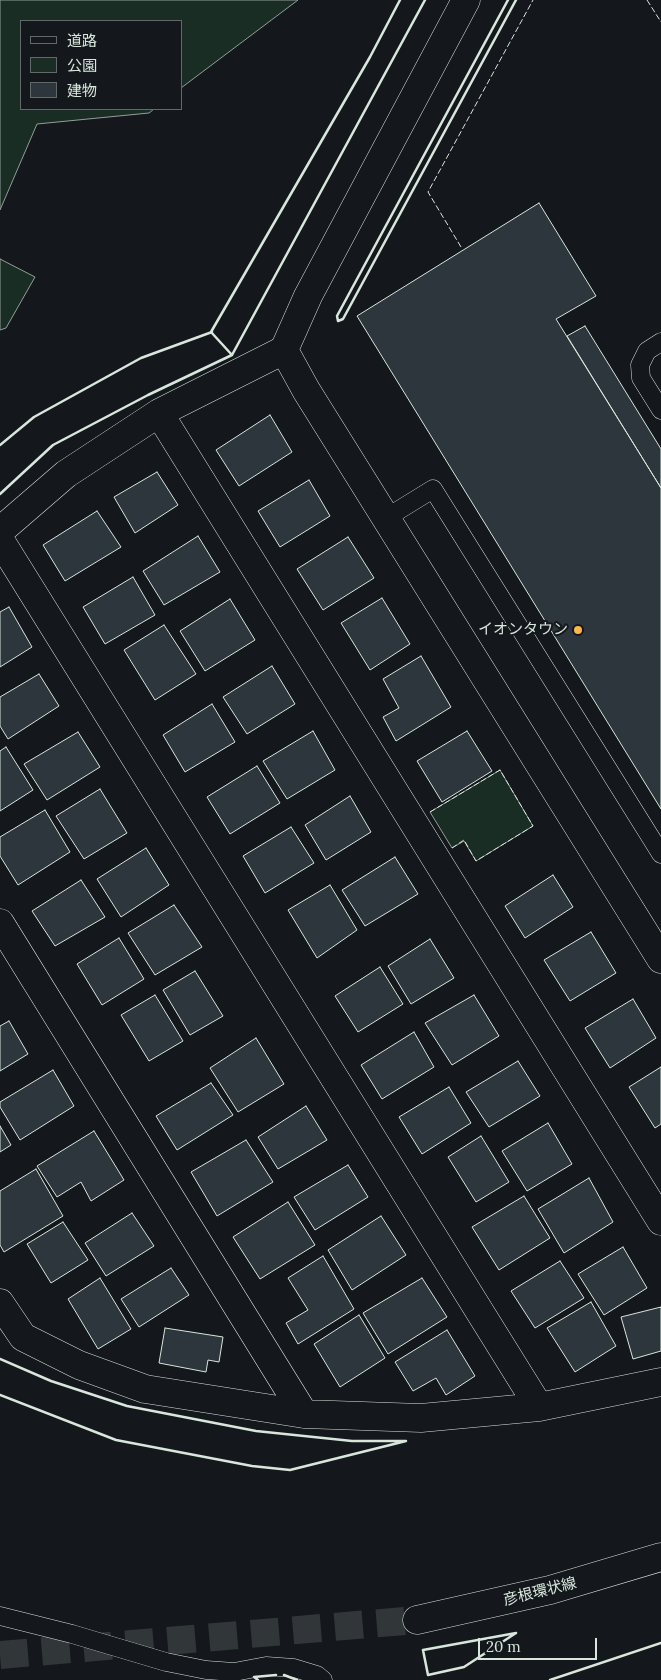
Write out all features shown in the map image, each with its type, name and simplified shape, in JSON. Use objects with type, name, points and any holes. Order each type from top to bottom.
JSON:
[{"type":"street","points":[[0,531],[66,474],[159,413],[284,350],[308,296],[466,0]]},
{"type":"street","points":[[284,350],[386,518],[661,959]]},
{"type":"street","points":[[159,413],[661,1220]]},
{"type":"street","points":[[0,540],[540,1406]]},
{"type":"street","points":[[0,923],[304,1414]]},
{"type":"street","points":[[0,1303],[12,1334],[79,1366],[146,1389],[304,1414],[421,1418],[540,1406],[661,1382]]},
{"type":"street","name":"彦根環状線","points":[[417,1620],[550,1590],[661,1557]]},
{"type":"lane","points":[[661,342],[647,351],[640,366],[641,378],[661,410]]},
{"type":"lane","points":[[386,518],[434,489],[661,854]]},
{"type":"lane","points":[[0,1616],[72,1634],[166,1662],[206,1670],[234,1672],[266,1666],[294,1668],[317,1675],[322,1680]]},
{"type":"green space","points":[[0,0],[298,0],[182,87],[182,20],[20,20],[20,110],[153,110],[149,113],[37,124],[0,210]]},
{"type":"green space","points":[[0,259],[35,277],[6,328],[0,330]]},
{"type":"green space","points":[[500,770],[533,826],[476,861],[464,841],[452,848],[430,812]]},
{"type":"building","points":[[539,203],[596,296],[556,319],[661,488],[661,809],[357,316]]},
{"type":"building","points":[[585,326],[661,449],[661,488],[567,336]]},
{"type":"building","points":[[270,415],[292,452],[239,486],[216,450]]},
{"type":"building","points":[[157,472],[178,505],[135,533],[114,497]]},
{"type":"building","points":[[309,480],[330,516],[280,547],[258,511]]},
{"type":"building","points":[[97,511],[121,547],[65,581],[43,545]]},
{"type":"building","points":[[198,536],[220,572],[164,605],[143,571]]},
{"type":"building","points":[[348,537],[374,578],[323,610],[297,569]]},
{"type":"building","points":[[133,577],[155,615],[105,644],[83,607]]},
{"type":"building","points":[[382,598],[410,644],[370,670],[341,623]]},
{"type":"building","points":[[230,599],[255,640],[205,671],[180,631]]},
{"type":"building","points":[[9,607],[32,647],[0,667],[0,612]]},
{"type":"building","points":[[164,625],[196,674],[155,700],[124,650]]},
{"type":"building","points":[[421,656],[451,707],[396,741],[383,717],[399,708],[383,679]]},
{"type":"building","points":[[272,666],[295,704],[247,734],[223,697]]},
{"type":"building","points":[[39,674],[59,706],[8,739],[0,726],[0,697]]},
{"type":"building","points":[[212,704],[235,742],[185,772],[163,735]]},
{"type":"building","points":[[313,731],[335,770],[287,799],[263,761]]},
{"type":"building","points":[[467,731],[492,771],[442,802],[417,761]]},
{"type":"building","points":[[78,732],[100,767],[47,800],[24,764]]},
{"type":"building","points":[[6,747],[33,790],[0,811],[0,751]]},
{"type":"building","points":[[257,766],[280,803],[230,834],[207,797]]},
{"type":"building","points":[[100,789],[127,833],[84,859],[56,816]]},
{"type":"building","points":[[350,796],[371,832],[326,860],[305,825]]},
{"type":"building","points":[[45,810],[70,852],[18,885],[0,856],[0,837]]},
{"type":"building","points":[[291,827],[314,863],[265,893],[243,856]]},
{"type":"building","points":[[146,848],[169,885],[121,917],[97,879]]},
{"type":"building","points":[[395,857],[418,894],[365,926],[342,890]]},
{"type":"building","points":[[553,875],[573,907],[525,938],[505,906]]},
{"type":"building","points":[[81,880],[105,917],[55,946],[32,911]]},
{"type":"building","points":[[330,885],[357,930],[317,958],[288,910]]},
{"type":"building","points":[[174,905],[202,947],[155,975],[128,933]]},
{"type":"building","points":[[591,932],[616,973],[570,1001],[544,960]]},
{"type":"building","points":[[119,938],[144,979],[102,1005],[77,964]]},
{"type":"building","points":[[430,939],[454,978],[411,1004],[388,966]]},
{"type":"building","points":[[380,967],[403,1004],[358,1032],[335,996]]},
{"type":"building","points":[[195,971],[223,1016],[190,1035],[163,990]]},
{"type":"building","points":[[155,995],[183,1041],[149,1061],[121,1015]]},
{"type":"building","points":[[474,995],[499,1036],[452,1065],[425,1023]]},
{"type":"building","points":[[633,999],[656,1038],[610,1068],[585,1028]]},
{"type":"building","points":[[9,1021],[28,1054],[0,1071],[0,1026]]},
{"type":"building","points":[[414,1032],[434,1067],[382,1099],[361,1065]]},
{"type":"building","points":[[256,1038],[284,1084],[238,1112],[210,1068]]},
{"type":"building","points":[[518,1061],[540,1096],[489,1127],[466,1092]]},
{"type":"building","points":[[661,1067],[661,1124],[655,1128],[629,1087]]},
{"type":"building","points":[[53,1070],[74,1106],[20,1140],[0,1107],[0,1102]]},
{"type":"building","points":[[211,1083],[233,1115],[177,1150],[156,1116]]},
{"type":"building","points":[[449,1087],[471,1123],[422,1154],[399,1117]]},
{"type":"building","points":[[306,1106],[327,1140],[278,1169],[258,1137]]},
{"type":"building","points":[[548,1123],[572,1164],[527,1191],[502,1151]]},
{"type":"building","points":[[0,1126],[11,1145],[0,1152]]},
{"type":"building","points":[[94,1131],[124,1180],[91,1201],[81,1182],[57,1197],[37,1166]]},
{"type":"building","points":[[481,1136],[509,1182],[476,1202],[448,1157]]},
{"type":"building","points":[[246,1140],[273,1182],[217,1216],[191,1172]]},
{"type":"building","points":[[348,1165],[368,1197],[315,1230],[294,1197]]},
{"type":"building","points":[[36,1169],[63,1216],[4,1252],[0,1245],[0,1191]]},
{"type":"building","points":[[589,1178],[613,1222],[564,1253],[538,1209]]},
{"type":"building","points":[[524,1196],[550,1238],[499,1270],[472,1227]]},
{"type":"building","points":[[288,1202],[315,1245],[260,1279],[233,1237]]},
{"type":"building","points":[[132,1213],[154,1246],[106,1276],[85,1243]]},
{"type":"building","points":[[381,1216],[406,1255],[352,1290],[328,1250]]},
{"type":"building","points":[[63,1222],[88,1260],[51,1283],[27,1244]]},
{"type":"building","points":[[623,1247],[647,1288],[604,1315],[578,1274]]},
{"type":"building","points":[[323,1256],[354,1309],[298,1344],[286,1323],[308,1310],[288,1278]]},
{"type":"building","points":[[560,1261],[584,1298],[535,1328],[511,1291]]},
{"type":"building","points":[[171,1268],[189,1295],[139,1327],[121,1299]]},
{"type":"building","points":[[100,1278],[131,1329],[98,1349],[68,1299]]},
{"type":"building","points":[[422,1278],[447,1317],[388,1354],[363,1313]]},
{"type":"building","points":[[591,1302],[616,1346],[575,1372],[547,1328]]},
{"type":"building","points":[[661,1307],[661,1351],[633,1359],[621,1317]]},
{"type":"building","points":[[359,1315],[385,1358],[340,1387],[314,1344]]},
{"type":"building","points":[[165,1328],[223,1337],[219,1362],[208,1360],[206,1372],[159,1363]]},
{"type":"building","points":[[447,1330],[475,1376],[446,1395],[436,1378],[413,1391],[395,1362]]},
{"type":"tunnel","points":[[0,1655],[417,1620]]},
{"type":"fence","points":[[0,445],[34,417],[141,358],[211,332],[370,57],[400,0]]},
{"type":"fence","points":[[461,247],[428,192],[533,0]]},
{"type":"fence","points":[[647,0],[661,22]]},
{"type":"fence","points":[[430,812],[500,770],[533,826],[476,861],[464,840],[452,848]]},
{"type":"wall","points":[[400,0],[370,57],[211,332],[232,355],[425,0]]},
{"type":"wall","points":[[508,0],[337,316],[338,321],[343,319],[516,0]]},
{"type":"wall","points":[[0,445],[34,417],[141,358],[212,332]]},
{"type":"wall","points":[[0,494],[53,445],[148,395],[232,355]]},
{"type":"wall","points":[[0,1359],[51,1381],[127,1406],[256,1431],[352,1441],[406,1441],[290,1470],[252,1466],[116,1440],[0,1395]]},
{"type":"wall","points":[[516,1633],[464,1667],[428,1675],[423,1650],[516,1633]]},
{"type":"wall","points":[[550,1680],[661,1643]]},
{"type":"wall","points":[[258,1680],[254,1677],[276,1675]]},
{"type":"wall","points":[[284,1675],[297,1680]]},
{"type":"place","name":"イオンタウン","points":[[578,630]]}]
